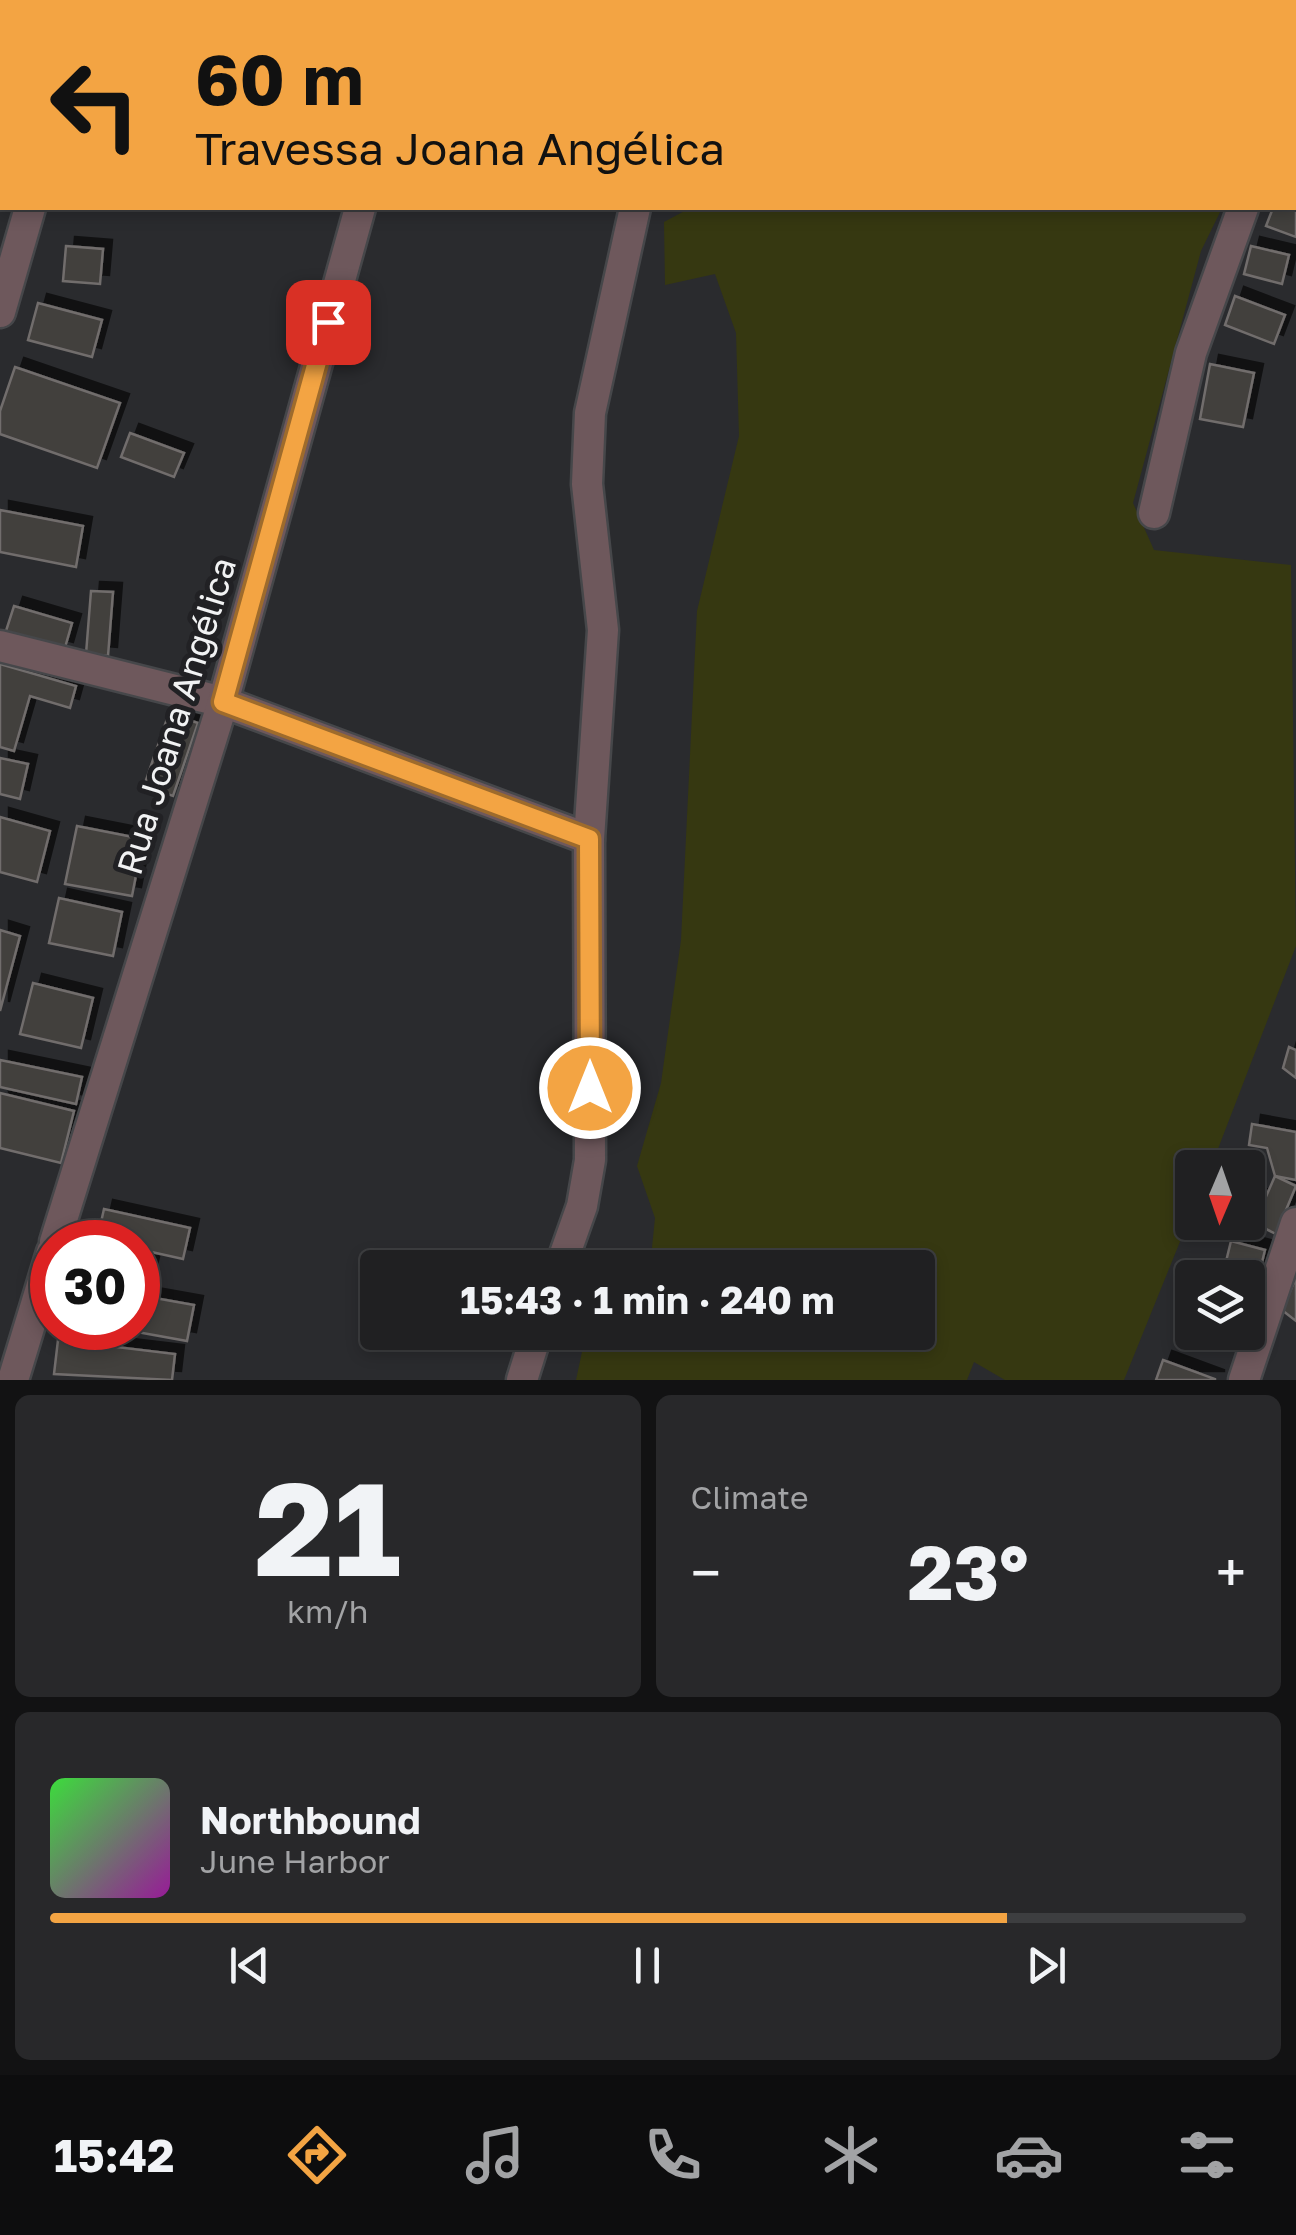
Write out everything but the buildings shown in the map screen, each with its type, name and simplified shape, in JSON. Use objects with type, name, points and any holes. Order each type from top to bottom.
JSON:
[{"type":"street","points":[[0,312],[29,210]]},
{"type":"street","name":"Rua Joana Angélica","points":[[63,1220],[223,702],[359,210]]},
{"type":"street","points":[[566,1250],[582,1206],[590,1160],[589,839],[604,630],[587,484],[590,413],[635,210]]},
{"type":"street","points":[[1154,513],[1191,353],[1243,210]]},
{"type":"street","points":[[0,646],[223,702],[589,839]]},
{"type":"street","points":[[1244,1380],[1294,1236]]},
{"type":"street","points":[[13,1380],[30,1324]]},
{"type":"street","points":[[522,1380],[531,1350]]},
{"type":"green space","points":[[686,210],[1221,210],[1201,251],[1133,503],[1154,550],[1291,565],[1296,946],[1218,1150],[1175,1150],[1175,1240],[1181,1240],[1124,1380],[1005,1380],[974,1362],[967,1380],[576,1380],[582,1350],[935,1350],[935,1250],[652,1250],[655,1218],[637,1166],[661,1083],[681,940],[697,611],[739,436],[736,333],[715,274],[665,285],[664,222]]},
{"type":"route","points":[[328,322],[223,702],[589,839],[590,1088]]}]
